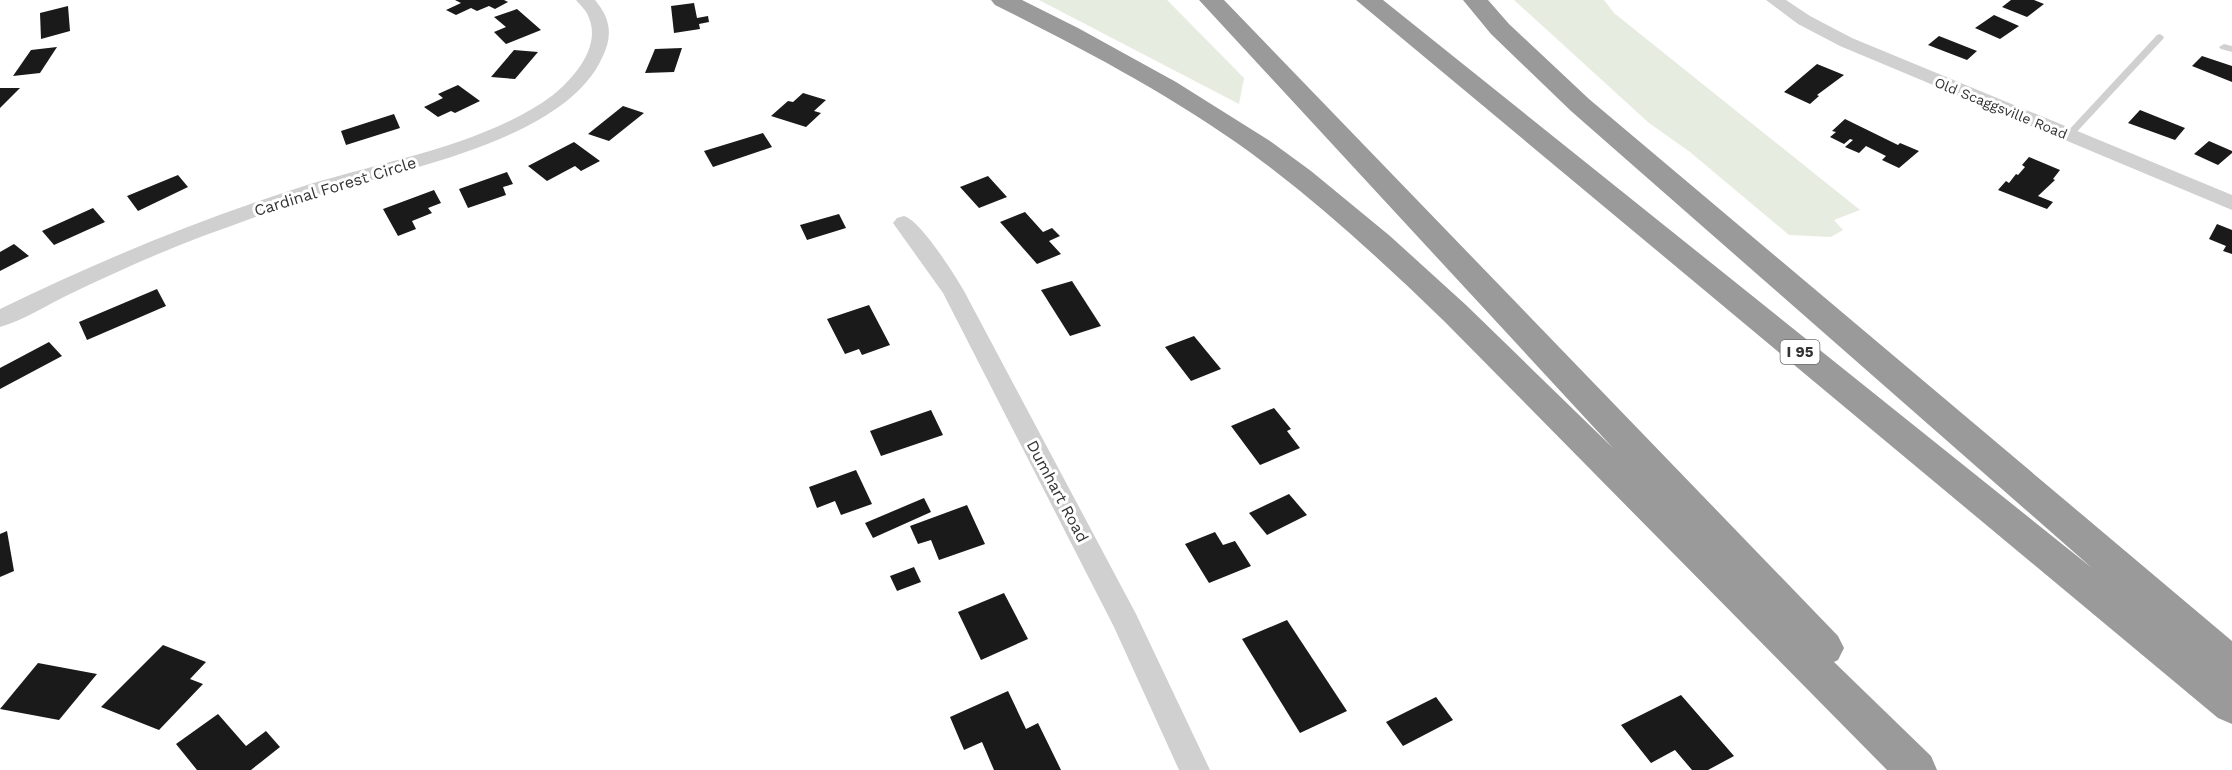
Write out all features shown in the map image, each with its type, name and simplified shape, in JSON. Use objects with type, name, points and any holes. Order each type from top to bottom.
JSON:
[{"type":"highway","points":[[1003,0],[1144,73],[1202,108],[1260,147],[1332,201],[1456,314],[1916,770]]},
{"type":"highway","points":[[1211,0],[1939,770]]},
{"type":"highway","name":"I 95","points":[[1368,0],[2232,705]]},
{"type":"highway","points":[[1475,0],[1507,36],[1580,105],[2232,666]]},
{"type":"street","name":"Cardinal Forest Circle","points":[[0,319],[96,272],[163,243],[324,186],[441,154],[493,135],[525,120],[555,102],[578,82],[599,50],[602,35],[600,19],[585,0]]},
{"type":"street","name":"Old Scaggsville Road","points":[[1776,0],[1804,20],[1846,42],[2232,203]]},
{"type":"street","name":"Dumhart Road","points":[[904,223],[932,258],[953,291],[1126,623],[1195,770]]},
{"type":"lane","points":[[2069,135],[2160,36]]},
{"type":"shaded area","points":[[1039,0],[1167,0],[1244,78],[1239,104]]},
{"type":"shaded area","points":[[1514,0],[1604,0],[1614,13],[1860,210],[1834,220],[1843,230],[1831,237],[1789,235],[1690,152],[1649,123]]},
{"type":"building","points":[[455,0],[504,0],[508,2],[495,9],[489,6],[477,11],[471,8],[456,15],[446,10],[461,3]]},
{"type":"building","points":[[2011,0],[2034,0],[2044,4],[2027,17],[2002,7]]},
{"type":"building","points":[[694,3],[697,18],[708,16],[709,22],[699,24],[700,29],[674,33],[671,6]]},
{"type":"building","points":[[68,6],[70,31],[41,39],[40,13]]},
{"type":"building","points":[[517,9],[541,30],[506,44],[494,32],[506,27],[494,17]]},
{"type":"building","points":[[1994,15],[2019,26],[2000,39],[1975,28]]},
{"type":"building","points":[[1939,36],[1977,51],[1967,60],[1928,45]]},
{"type":"building","points":[[57,47],[40,73],[13,76],[31,50]]},
{"type":"building","points":[[682,48],[674,72],[645,73],[655,49]]},
{"type":"building","points":[[514,50],[538,52],[515,79],[491,77]]},
{"type":"building","points":[[2202,56],[2232,66],[2232,82],[2192,66]]},
{"type":"building","points":[[1817,64],[1844,75],[1817,95],[1819,96],[1810,104],[1784,92]]},
{"type":"building","points":[[458,85],[480,101],[455,113],[451,111],[438,117],[424,107],[443,98],[438,94]]},
{"type":"building","points":[[0,88],[20,88],[0,108]]},
{"type":"building","points":[[803,93],[826,100],[814,111],[821,113],[806,127],[771,116],[788,101],[793,102]]},
{"type":"building","points":[[623,106],[644,113],[609,141],[588,134]]},
{"type":"building","points":[[2140,110],[2185,128],[2175,140],[2128,123]]},
{"type":"building","points":[[394,114],[400,128],[346,145],[341,131]]},
{"type":"building","points":[[1845,119],[1898,145],[1900,143],[1919,151],[1899,168],[1882,160],[1886,156],[1866,146],[1859,153],[1845,147],[1853,140],[1850,139],[1844,144],[1830,137],[1836,132],[1832,131]]},
{"type":"building","points":[[763,133],[772,147],[713,167],[704,151]]},
{"type":"building","points":[[2209,141],[2232,153],[2218,165],[2194,154]]},
{"type":"building","points":[[574,142],[600,161],[581,171],[575,166],[547,181],[528,166]]},
{"type":"building","points":[[2029,157],[2060,170],[2053,179],[2055,180],[2038,196],[2053,202],[2047,209],[1998,190],[2006,181],[2009,183],[2016,174],[2018,175],[2025,167],[2022,165]]},
{"type":"building","points":[[507,172],[513,184],[503,187],[506,195],[468,208],[459,189]]},
{"type":"building","points":[[178,175],[188,187],[138,211],[127,196]]},
{"type":"building","points":[[988,176],[1007,197],[979,208],[960,187]]},
{"type":"building","points":[[434,190],[441,203],[428,208],[432,213],[412,221],[416,229],[398,236],[383,209]]},
{"type":"building","points":[[93,208],[105,222],[54,245],[42,231]]},
{"type":"building","points":[[1025,212],[1043,232],[1052,228],[1060,236],[1049,241],[1061,254],[1037,264],[1000,222]]},
{"type":"building","points":[[839,214],[846,228],[807,240],[800,225]]},
{"type":"building","points":[[2217,224],[2232,230],[2232,254],[2223,251],[2226,246],[2209,239]]},
{"type":"building","points":[[14,244],[29,256],[0,271],[0,252]]},
{"type":"building","points":[[1072,281],[1101,326],[1070,336],[1041,290]]},
{"type":"building","points":[[157,289],[166,306],[87,340],[79,322]]},
{"type":"building","points":[[869,305],[890,345],[862,355],[859,349],[845,354],[827,319]]},
{"type":"building","points":[[1194,336],[1221,369],[1191,381],[1165,347]]},
{"type":"building","points":[[49,342],[62,356],[0,389],[0,368]]},
{"type":"building","points":[[1274,408],[1291,429],[1287,431],[1300,448],[1260,465],[1231,426]]},
{"type":"building","points":[[931,410],[943,435],[881,456],[870,431]]},
{"type":"building","points":[[856,470],[872,504],[841,515],[835,501],[817,508],[809,487]]},
{"type":"building","points":[[1289,494],[1307,515],[1267,535],[1249,513]]},
{"type":"building","points":[[924,498],[931,512],[873,538],[865,523]]},
{"type":"building","points":[[967,505],[985,544],[939,560],[931,540],[918,544],[910,526]]},
{"type":"building","points":[[7,531],[14,571],[0,577],[0,534]]},
{"type":"building","points":[[1215,532],[1223,545],[1235,541],[1251,566],[1209,583],[1185,544]]},
{"type":"building","points":[[914,567],[921,582],[897,591],[890,576]]},
{"type":"building","points":[[1004,593],[1028,639],[981,660],[958,612]]},
{"type":"building","points":[[1287,620],[1347,711],[1300,733],[1242,639]]},
{"type":"building","points":[[163,645],[206,662],[190,679],[203,684],[159,730],[101,707]]},
{"type":"building","points":[[38,663],[97,674],[59,720],[0,709]]},
{"type":"building","points":[[1008,691],[1026,729],[1038,723],[1061,770],[994,770],[982,742],[964,750],[950,717]]},
{"type":"building","points":[[1681,695],[1734,756],[1708,770],[1692,770],[1675,750],[1651,763],[1621,725]]},
{"type":"building","points":[[1436,697],[1453,720],[1403,746],[1386,722]]},
{"type":"building","points":[[218,714],[246,746],[266,731],[280,747],[251,770],[197,770],[176,744]]}]
